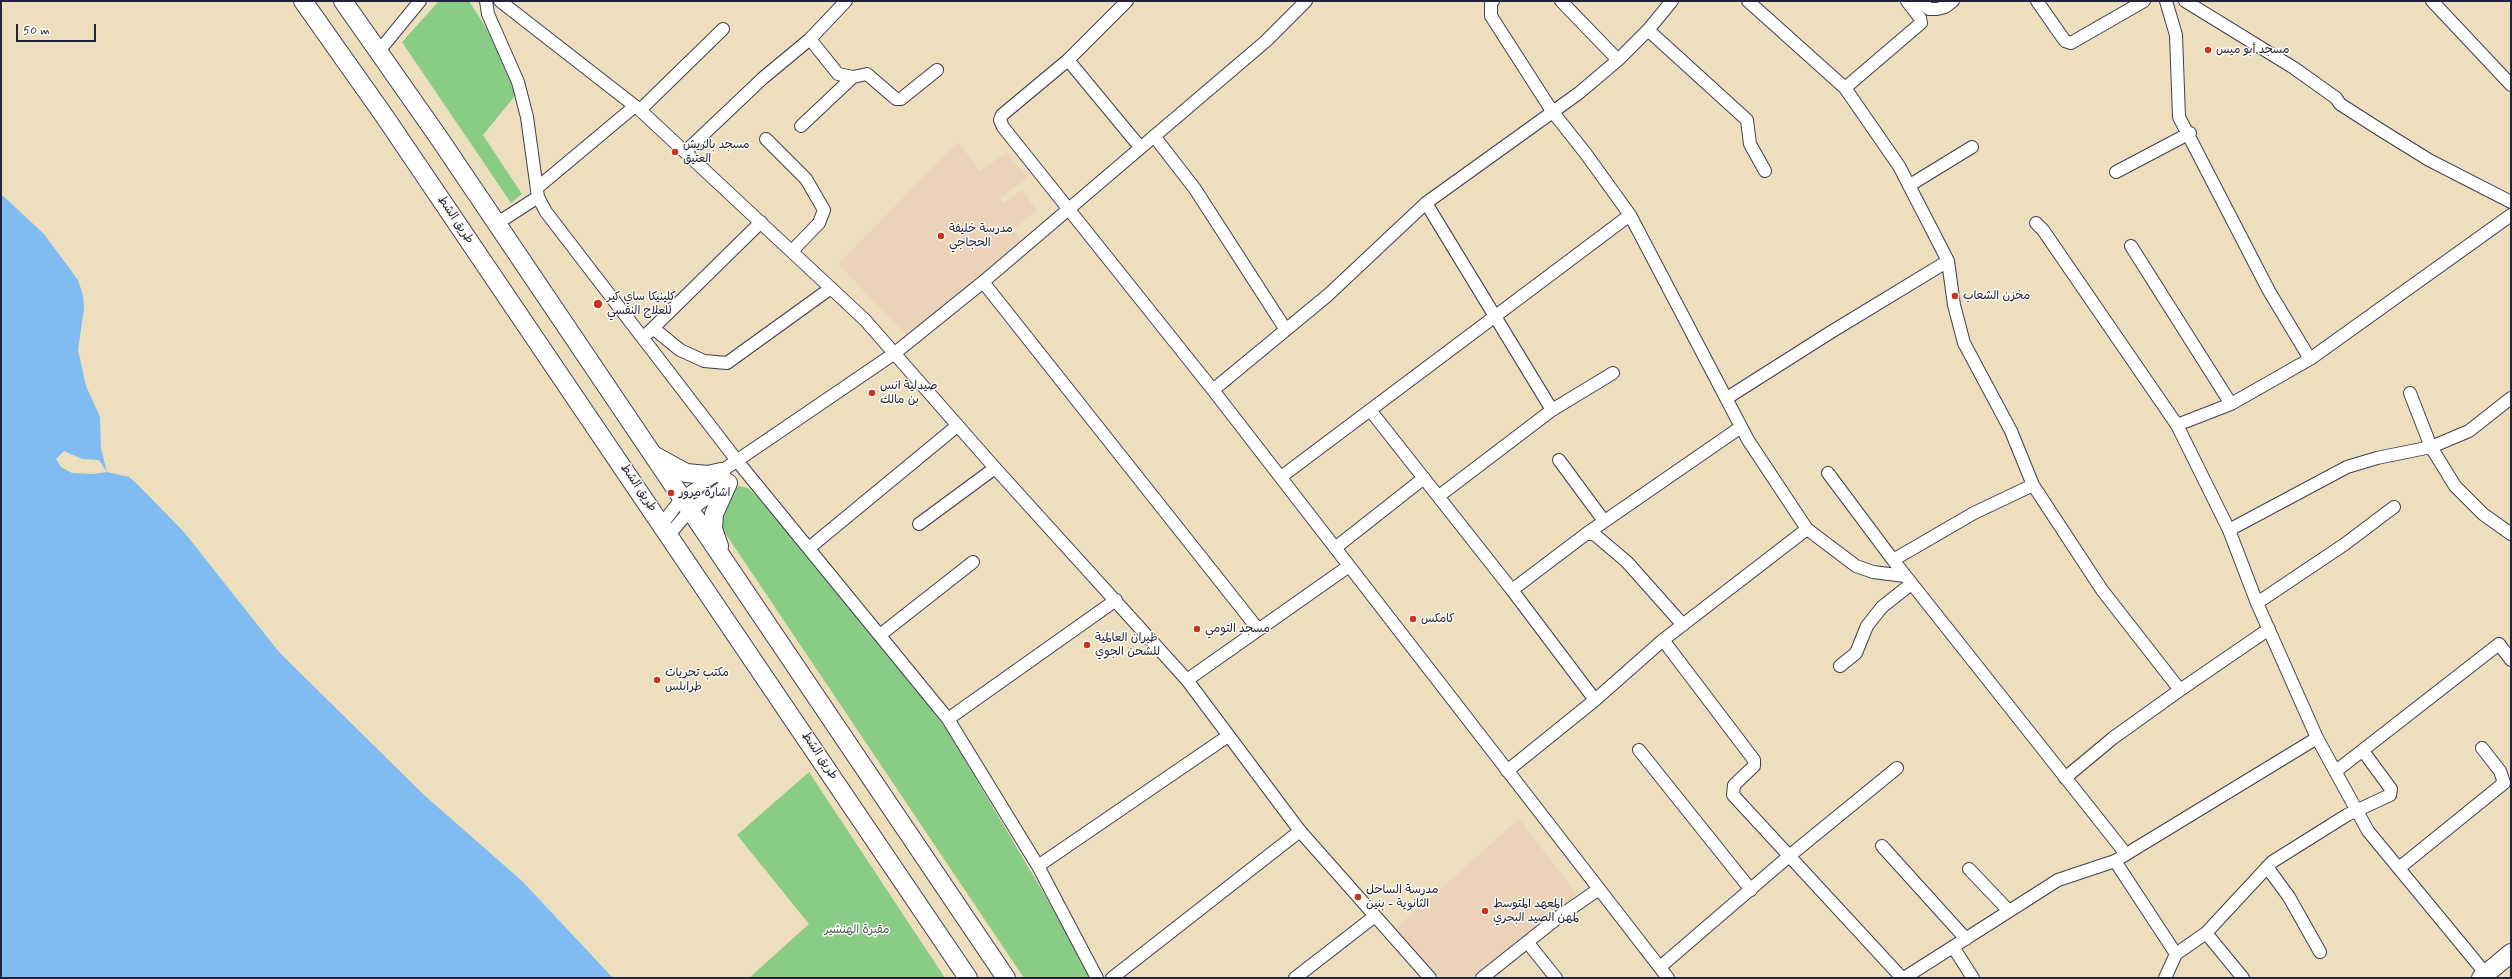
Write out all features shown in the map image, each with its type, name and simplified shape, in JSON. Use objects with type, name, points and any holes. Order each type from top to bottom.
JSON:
[{"type":"highway","name":"طريق الشط","points":[[303,1],[385,117],[666,529],[968,978]]},
{"type":"highway","points":[[343,1],[379,51],[651,454],[722,556],[1006,978]]},
{"type":"highway","points":[[651,454],[686,473],[708,475],[731,470]]},
{"type":"highway","points":[[722,556],[713,529],[714,514],[731,470]]},
{"type":"highway","points":[[2483,976],[2511,953]]},
{"type":"street","points":[[379,51],[420,1]]},
{"type":"street","points":[[486,1],[488,14],[518,82],[527,117],[537,193],[546,212],[643,338],[731,470],[809,548],[948,719],[1038,866],[1097,978]]},
{"type":"street","points":[[500,1],[638,108],[831,288],[895,353],[995,468],[1187,680],[1300,832],[1430,978]]},
{"type":"street","points":[[686,152],[763,78],[810,39],[846,1]]},
{"type":"street","points":[[1128,1],[1068,60],[1007,110],[1000,120],[1003,127],[1070,209],[1281,477],[1668,978]]},
{"type":"street","points":[[666,529],[686,504],[731,470],[895,353],[983,282],[1266,41],[1306,1]]},
{"type":"street","points":[[1493,1],[1491,2],[1491,16],[1552,112],[1630,215],[1741,427],[1807,529],[1856,566],[1873,572],[1908,580]]},
{"type":"street","points":[[1561,1],[1618,60]]},
{"type":"street","points":[[1213,390],[1328,295],[1426,203],[1579,93],[1618,60],[1648,30],[1672,1]]},
{"type":"street","points":[[1748,1],[1845,88],[1910,185],[1948,261],[1954,305],[1964,343],[2011,431],[2033,484],[2102,590],[2180,690]]},
{"type":"street","points":[[1845,88],[1921,23],[1920,18],[1908,1]]},
{"type":"street","points":[[1921,1],[1930,9],[1937,9],[1944,8],[1953,1]]},
{"type":"street","points":[[2037,1],[2065,41],[2071,43],[2144,1]]},
{"type":"street","points":[[2166,1],[2176,35],[2179,117],[2190,133],[2269,291],[2310,359]]},
{"type":"street","points":[[2185,1],[2294,68],[2336,98],[2340,104],[2378,129],[2429,160],[2511,202]]},
{"type":"street","points":[[2432,1],[2511,85]]},
{"type":"street","points":[[496,224],[537,193],[638,108],[723,29]]},
{"type":"street","points":[[1648,30],[1747,120],[1750,144],[1765,171]]},
{"type":"street","points":[[810,39],[838,74],[853,77],[867,74],[892,96],[902,99],[937,70]]},
{"type":"street","points":[[1068,60],[1140,148]]},
{"type":"street","points":[[801,126],[853,77]]},
{"type":"street","points":[[2116,172],[2190,133]]},
{"type":"street","points":[[1154,136],[1195,189],[1286,330]]},
{"type":"street","points":[[766,139],[806,179],[824,210],[819,223],[792,251]]},
{"type":"street","points":[[1910,185],[1972,147]]},
{"type":"street","points":[[1426,203],[1552,410]]},
{"type":"street","points":[[1281,477],[1495,318],[1630,215]]},
{"type":"street","points":[[2177,425],[2231,404],[2310,359],[2511,215]]},
{"type":"street","points":[[643,338],[761,222]]},
{"type":"street","points":[[2036,224],[2043,230],[2177,425],[2229,530],[2257,603],[2317,738],[2368,831],[2399,868],[2483,976]]},
{"type":"street","points":[[2131,246],[2231,404]]},
{"type":"street","points":[[1727,398],[1830,332],[1948,261]]},
{"type":"street","points":[[983,282],[1258,629]]},
{"type":"street","points":[[653,328],[680,350],[704,361],[726,363],[831,288]]},
{"type":"street","points":[[1439,496],[1552,410],[1613,373]]},
{"type":"street","points":[[2410,393],[2432,447],[2454,486],[2483,514],[2511,534]]},
{"type":"street","points":[[2229,530],[2347,467],[2377,458],[2432,447],[2469,431],[2511,398]]},
{"type":"street","points":[[1370,410],[1512,590],[1595,700]]},
{"type":"street","points":[[809,548],[958,426]]},
{"type":"street","points":[[1512,590],[1604,521],[1741,427]]},
{"type":"street","points":[[1559,460],[1604,521]]},
{"type":"street","points":[[919,524],[995,468]]},
{"type":"street","points":[[1828,473],[1908,580],[2126,854]]},
{"type":"street","points":[[1335,548],[1424,478]]},
{"type":"street","points":[[1893,560],[1974,513],[2033,484]]},
{"type":"street","points":[[2257,603],[2345,544],[2394,507]]},
{"type":"street","points":[[1507,771],[1595,700],[1663,640],[1807,529]]},
{"type":"street","points":[[1586,534],[1594,534],[1600,537],[1627,562],[1683,625]]},
{"type":"street","points":[[880,635],[972,562]]},
{"type":"street","points":[[1187,680],[1349,566]]},
{"type":"street","points":[[1840,666],[1856,653],[1867,626],[1882,607],[1908,580]]},
{"type":"street","points":[[948,719],[1116,600]]},
{"type":"street","points":[[2065,778],[2114,738],[2180,690],[2269,629]]},
{"type":"street","points":[[1663,640],[1754,760],[1754,766],[1734,785],[1733,795],[1788,857],[1903,978],[2058,880],[2115,861],[2317,738]]},
{"type":"street","points":[[2336,771],[2499,644],[2511,660]]},
{"type":"street","points":[[1038,866],[1228,736]]},
{"type":"street","points":[[2399,868],[2504,783],[2500,771],[2482,748]]},
{"type":"street","points":[[1639,750],[1751,890]]},
{"type":"street","points":[[2166,978],[2176,954],[2206,933],[2255,883],[2267,867],[2347,815],[2388,798],[2391,793],[2363,751]]},
{"type":"street","points":[[1660,967],[1788,857],[1897,768]]},
{"type":"street","points":[[1112,978],[1300,832]]},
{"type":"street","points":[[1882,846],[1966,939]]},
{"type":"street","points":[[2115,861],[2176,954]]},
{"type":"street","points":[[2267,867],[2290,897],[2320,952]]},
{"type":"street","points":[[1969,869],[2009,911]]},
{"type":"street","points":[[1482,978],[1528,943],[1560,916],[1599,889]]},
{"type":"street","points":[[1295,978],[1375,916]]},
{"type":"street","points":[[2206,933],[2243,978]]},
{"type":"street","points":[[1528,943],[1556,978]]},
{"type":"street","points":[[1953,947],[1973,978]]},
{"type":"shaded area","name":"مدرسة خليفة الحجاجي","points":[[958,142],[980,171],[1007,152],[1027,178],[1000,198],[1004,203],[1022,190],[1037,211],[1012,230],[1021,242],[910,339],[838,264]]},
{"type":"shaded area","name":"المعهد المتوسط لمهن الصيد البحري","points":[[1519,819],[1577,894],[1471,978],[1440,978],[1395,929]]},
{"type":"green space","points":[[439,1],[469,1],[523,86],[483,135],[522,194],[511,203],[402,42]]},
{"type":"green space","points":[[739,486],[748,488],[764,503],[907,677],[947,730],[1094,978],[1024,978],[719,524],[729,494]]},
{"type":"green space","name":"مقبرة الهنشير","points":[[809,772],[945,978],[749,978],[809,924],[737,835]]},
{"type":"water","points":[[1,194],[44,234],[78,280],[83,295],[84,308],[78,350],[86,386],[100,417],[101,449],[107,472],[129,477],[138,485],[184,532],[279,652],[424,795],[522,881],[613,978],[1,978]]},
{"type":"pier","points":[[64,451],[82,459],[99,460],[107,472],[93,474],[72,473],[61,467],[56,459]]},
{"type":"place","name":"مسجد أبو ميس","points":[[2208,50]]},
{"type":"place","name":"مسجد بالريش العتيق","points":[[675,152]]},
{"type":"place","name":"مدرسة خليفة الحجاجي","points":[[941,236]]},
{"type":"place","name":"مخزن الشعاب","points":[[1955,296]]},
{"type":"place","name":"كلينيكا ساي كير للعلاج النفسي","points":[[598,304]]},
{"type":"place","name":"صيدلية انس بن مالك","points":[[872,393]]},
{"type":"place","name":"اشارة مرور","points":[[671,493]]},
{"type":"place","name":"كامكس","points":[[1413,619]]},
{"type":"place","name":"مسجد التومي","points":[[1197,629]]},
{"type":"place","name":"طيران العالمية للشحن الجوي","points":[[1087,645]]},
{"type":"place","name":"مكتب تحريات طرابلس","points":[[657,680]]},
{"type":"place","name":"مدرسة الساحل الثانوية - بنين","points":[[1358,897]]},
{"type":"place","name":"المعهد المتوسط لمهن الصيد البحري","points":[[1485,911]]}]
